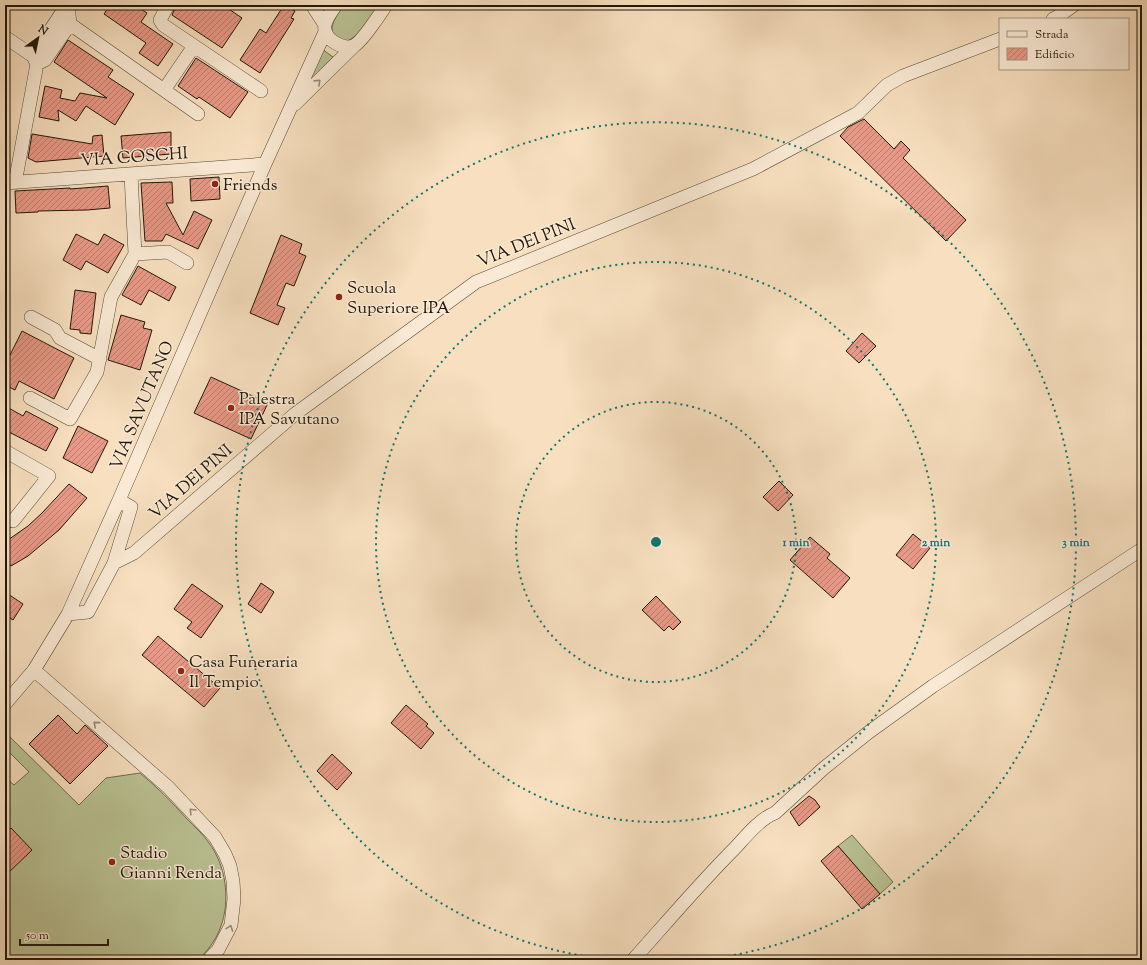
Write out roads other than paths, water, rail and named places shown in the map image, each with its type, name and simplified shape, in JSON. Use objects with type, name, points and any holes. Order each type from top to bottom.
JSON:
[{"type":"street","points":[[5,37],[35,60],[45,60],[70,24],[68,5]]},
{"type":"street","points":[[10,183],[35,60],[68,5]]},
{"type":"street","points":[[168,5],[160,20],[163,25],[261,91]]},
{"type":"street","points":[[312,5],[334,43],[345,47],[355,45]]},
{"type":"street","name":"VIA SAVUTANO","points":[[5,704],[34,670],[68,614],[336,5]]},
{"type":"street","points":[[1054,18],[1074,5]]},
{"type":"street","points":[[290,109],[355,45],[368,31],[386,6]]},
{"type":"street","points":[[70,24],[198,114]]},
{"type":"street","name":"VIA DEI PINI","points":[[114,563],[134,553],[295,414],[476,282],[753,169],[858,113],[887,85],[903,76],[999,39]]},
{"type":"street","points":[[164,90],[194,46]]},
{"type":"street","name":"VIA COSCHI","points":[[10,183],[265,164]]},
{"type":"street","points":[[30,398],[70,419],[97,372],[111,297],[135,254],[132,175]]},
{"type":"street","points":[[135,254],[168,252],[187,263]]},
{"type":"street","points":[[31,317],[55,330],[60,338],[100,358]]},
{"type":"street","points":[[5,451],[49,476],[13,521]]},
{"type":"street","points":[[68,614],[88,612],[114,563],[132,507],[119,500]]},
{"type":"street","points":[[633,960],[749,833],[770,815],[775,813],[824,768],[868,732],[933,686],[1142,549]]},
{"type":"street","points":[[34,670],[168,787],[215,837],[230,866],[234,899],[231,925],[218,950],[208,960]]},
{"type":"place","name":"Friends","points":[[215,184]]},
{"type":"place","name":"Scuola Superiore IPA","points":[[339,297]]},
{"type":"place","name":"Palestra IPA Savutano","points":[[231,408]]},
{"type":"place","name":"Casa Funeraria Il Tempio","points":[[181,671]]},
{"type":"place","name":"Stadio Gianni Renda","points":[[112,862]]}]
